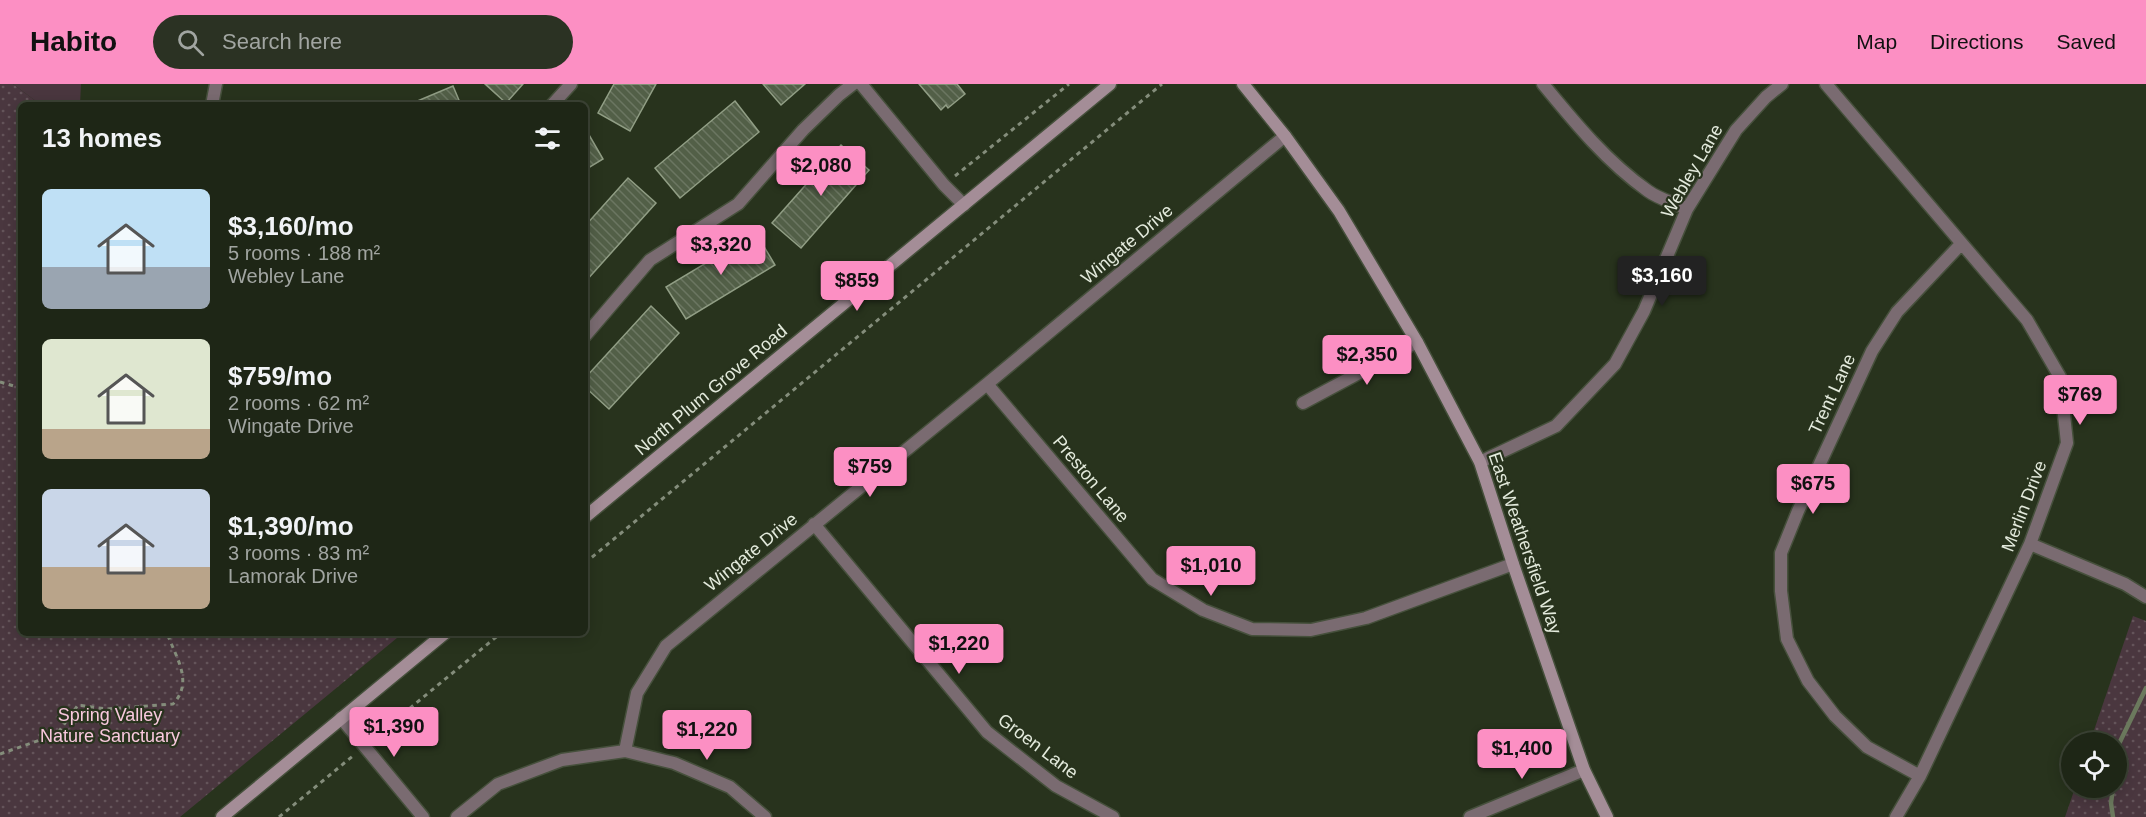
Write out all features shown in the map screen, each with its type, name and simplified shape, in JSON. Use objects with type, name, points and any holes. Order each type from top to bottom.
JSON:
[{"type":"street","points":[[213,102],[216,84]]},
{"type":"street","points":[[555,102],[571,84]]},
{"type":"street","points":[[588,332],[650,260],[738,204],[802,130],[853,84]]},
{"type":"street","points":[[861,84],[944,185],[964,205]]},
{"type":"street","name":"North Plum Grove Road","points":[[588,515],[1110,84]]},
{"type":"street","name":"East Weathersfield Way","points":[[1243,84],[1285,136],[1338,211],[1417,342],[1480,462],[1584,771],[1607,817]]},
{"type":"street","points":[[1543,84],[1588,138],[1620,168],[1650,192],[1687,209]]},
{"type":"street","name":"Webley Lane","points":[[1480,462],[1556,426],[1615,364],[1644,311],[1687,209],[1736,130],[1766,97],[1782,84]]},
{"type":"street","name":"Merlin Drive","points":[[1826,84],[2026,320],[2060,377],[2067,443],[2030,544],[1920,776],[1896,817]]},
{"type":"street","name":"Wingate Drive","points":[[625,751],[638,693],[666,646],[987,384],[1285,136]]},
{"type":"street","name":"Trent Lane","points":[[1920,776],[1867,747],[1835,716],[1808,681],[1787,639],[1781,591],[1781,553],[1872,351],[1897,312],[1961,244]]},
{"type":"street","points":[[1303,403],[1417,342]]},
{"type":"street","name":"Preston Lane","points":[[987,384],[1152,579],[1203,610],[1252,629],[1311,630],[1366,618],[1513,564]]},
{"type":"street","name":"Groen Lane","points":[[814,524],[987,732],[1056,786],[1113,817]]},
{"type":"street","points":[[2030,544],[2125,584],[2146,597]]},
{"type":"street","points":[[222,817],[441,636]]},
{"type":"street","points":[[341,718],[423,817]]},
{"type":"street","points":[[458,817],[498,784],[562,760],[625,751],[674,763],[730,787],[765,817]]},
{"type":"street","points":[[1470,817],[1584,771]]},
{"type":"path","points":[[944,185],[1069,84]]},
{"type":"path","points":[[588,561],[1161,84]]},
{"type":"path","points":[[0,382],[18,387]]},
{"type":"path","points":[[0,754],[57,734],[78,705],[106,709],[173,704],[182,695],[185,680],[168,636]]},
{"type":"path","points":[[279,817],[497,636]]},
{"type":"green space","name":"Spring Valley Nature Sanctuary","points":[[0,84],[13,84],[37,102],[18,102],[18,636],[399,636],[180,817],[0,817]]},
{"type":"green space","points":[[13,84],[81,84],[80,102],[37,102]]},
{"type":"green space","points":[[2133,616],[2146,621],[2146,817],[2065,817],[2072,798],[2127,798],[2127,732],[2093,732]]},
{"type":"building","points":[[485,84],[523,84],[505,102]]},
{"type":"building","points":[[614,84],[656,84],[630,131],[598,113]]},
{"type":"building","points":[[763,84],[805,84],[781,105]]},
{"type":"building","points":[[919,84],[957,84],[965,94],[948,108],[946,105],[941,110]]},
{"type":"building","points":[[453,86],[460,102],[415,102]]},
{"type":"building","points":[[735,101],[759,132],[680,198],[655,168]]},
{"type":"building","points":[[588,133],[603,159],[588,168]]},
{"type":"building","points":[[841,145],[869,170],[801,248],[772,223]]},
{"type":"building","points":[[628,178],[656,203],[588,279],[588,223]]},
{"type":"building","points":[[756,233],[775,265],[686,319],[666,287]]},
{"type":"building","points":[[651,306],[679,333],[609,409],[588,390],[588,375]]},
{"type":"waterway","points":[[2125,732],[2146,688]]},
{"type":"waterway","points":[[2112,798],[2113,817]]}]
